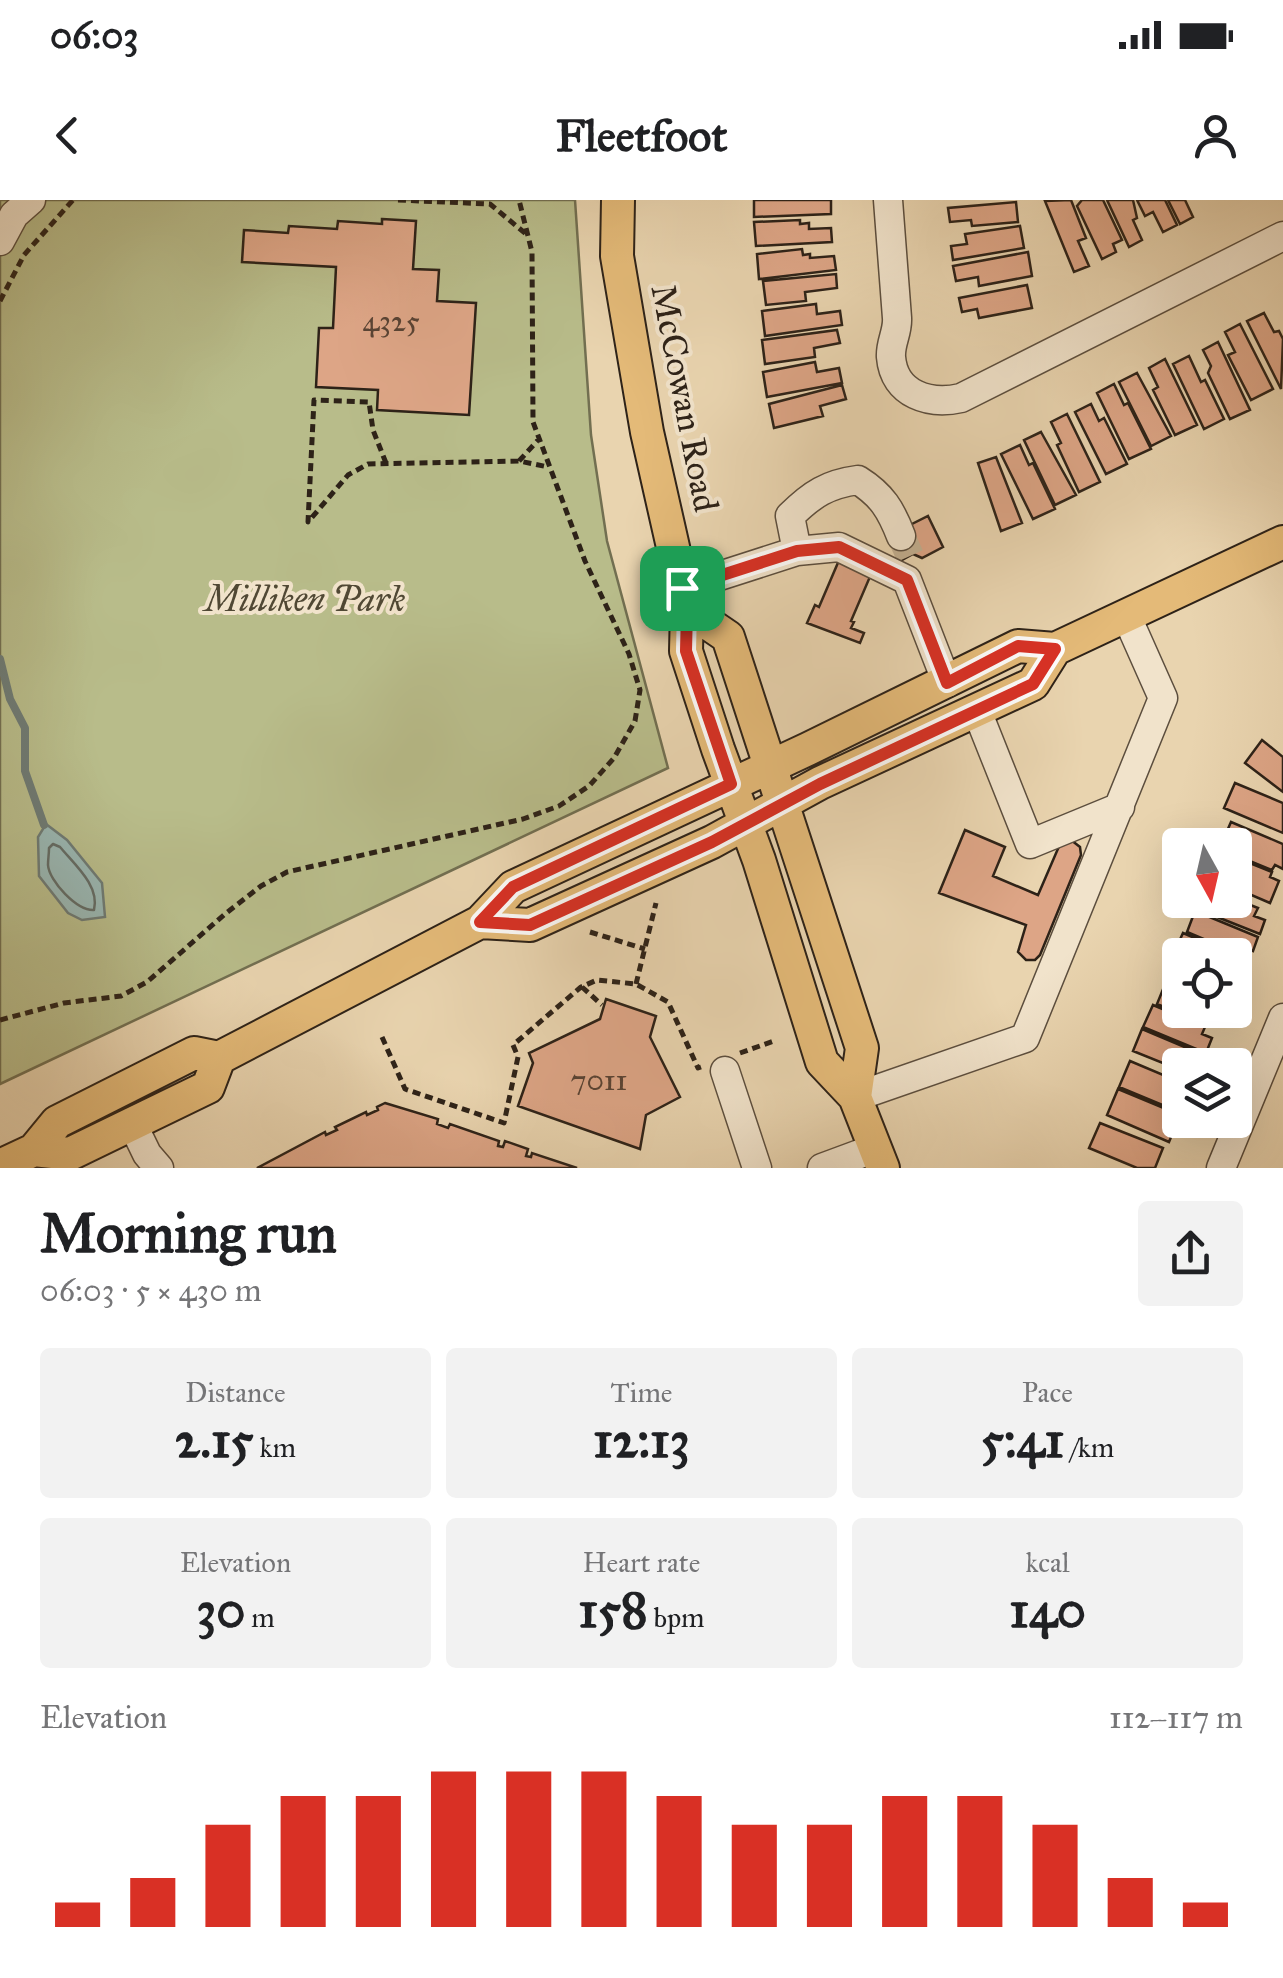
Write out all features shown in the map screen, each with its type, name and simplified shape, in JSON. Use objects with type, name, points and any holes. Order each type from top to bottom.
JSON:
[{"type":"main road","name":"McCowan Road","points":[[618,200],[617,256],[647,432],[685,599],[686,651],[822,1062],[855,1096],[879,1158]]},
{"type":"main road","points":[[0,1166],[34,1150],[56,1122],[194,1053],[219,1058],[480,922],[513,887],[1018,646],[1055,649],[1283,542]]},
{"type":"main road","name":"McCowan Road","points":[[685,599],[728,637],[862,1048],[855,1096]]},
{"type":"main road","points":[[480,922],[530,925],[746,824],[1033,684],[1055,649]]},
{"type":"main road","points":[[34,1150],[70,1154],[208,1088],[219,1058]]},
{"type":"street","points":[[0,241],[14,215],[31,200]]},
{"type":"street","points":[[888,200],[898,328],[891,354],[893,368],[908,391],[941,402],[962,398],[1283,236]]},
{"type":"street","points":[[797,551],[790,516],[812,494],[834,484],[858,480],[879,493],[892,512],[925,593],[920,614]]},
{"type":"street","points":[[685,599],[797,551],[839,547],[907,580],[947,683]]},
{"type":"street","points":[[855,1096],[1025,1038],[1164,698],[1127,617]]},
{"type":"street","points":[[977,711],[1030,844],[1120,807]]},
{"type":"street","points":[[1221,1168],[1283,1018]]},
{"type":"street","points":[[722,1064],[757,1168]]},
{"type":"street","points":[[132,1123],[147,1154],[159,1168]]},
{"type":"street","points":[[822,1168],[879,1158]]},
{"type":"path","points":[[0,301],[24,255],[73,200]]},
{"type":"path","points":[[398,200],[493,202],[528,236]]},
{"type":"path","points":[[0,1020],[64,1003],[120,996],[170,964],[260,886],[286,872],[523,819],[559,806],[589,786],[614,758],[635,722],[640,690],[629,654],[584,562],[533,422],[532,252],[519,200]]},
{"type":"path","points":[[386,462],[373,430],[370,402],[314,400],[308,522],[348,475],[368,464],[519,461],[548,467]]},
{"type":"path","points":[[519,461],[539,439]]},
{"type":"path","points":[[636,984],[656,903]]},
{"type":"path","points":[[590,932],[645,949]]},
{"type":"path","points":[[382,1037],[405,1088],[504,1123],[518,1057],[513,1046],[581,987],[597,980],[636,984],[668,1002],[698,1068],[722,1064],[774,1041]]},
{"type":"path","points":[[581,987],[602,1004]]},
{"type":"path","points":[[666,1030],[679,1027]]},
{"type":"green space","name":"Milliken Park","points":[[0,200],[575,200],[591,435],[607,541],[668,768],[0,1084]]},
{"type":"water","points":[[46,824],[67,840],[102,883],[105,917],[82,920],[68,913],[39,876],[38,837]]},
{"type":"building","points":[[754,200],[831,200],[831,214],[754,217]]},
{"type":"building","points":[[1071,200],[1086,238],[1078,241],[1089,266],[1074,272],[1045,201]]},
{"type":"building","points":[[1082,200],[1103,200],[1122,240],[1113,244],[1116,252],[1102,259],[1077,206]]},
{"type":"building","points":[[1107,200],[1133,200],[1137,218],[1133,220],[1142,240],[1129,247]]},
{"type":"building","points":[[1137,200],[1165,200],[1177,225],[1163,232],[1153,212],[1145,216]]},
{"type":"building","points":[[1168,200],[1185,200],[1193,217],[1180,224]]},
{"type":"building","points":[[1016,202],[1018,222],[972,226],[971,220],[950,222],[948,208]]},
{"type":"building","points":[[382,219],[416,221],[413,269],[439,270],[437,301],[476,303],[469,415],[377,410],[378,390],[316,387],[319,328],[333,328],[336,267],[242,262],[244,230],[288,233],[289,226],[337,229],[338,221],[382,224]]},
{"type":"building","points":[[800,220],[800,224],[809,223],[809,229],[831,228],[832,242],[756,246],[754,222]]},
{"type":"building","points":[[1020,226],[1024,248],[953,260],[951,246],[967,244],[965,234]]},
{"type":"building","points":[[802,249],[803,255],[810,254],[810,258],[834,256],[836,270],[759,279],[757,254]]},
{"type":"building","points":[[1028,252],[1032,276],[979,286],[978,277],[956,281],[953,266]]},
{"type":"building","points":[[836,274],[837,288],[805,292],[806,301],[766,305],[763,281]]},
{"type":"building","points":[[1027,285],[1032,308],[979,318],[977,309],[962,312],[959,298]]},
{"type":"building","points":[[816,304],[817,314],[840,311],[842,325],[765,336],[762,311]]},
{"type":"building","points":[[1264,313],[1274,332],[1279,331],[1283,339],[1281,389],[1247,321]]},
{"type":"building","points":[[1240,324],[1273,389],[1251,400],[1228,355],[1235,352],[1225,332]]},
{"type":"building","points":[[837,330],[840,343],[814,348],[815,357],[765,364],[762,340]]},
{"type":"building","points":[[1218,342],[1250,410],[1230,419],[1208,373],[1211,366],[1203,350]]},
{"type":"building","points":[[1189,356],[1224,419],[1204,429],[1173,364]]},
{"type":"building","points":[[1165,359],[1197,425],[1175,435],[1153,390],[1158,387],[1149,368]]},
{"type":"building","points":[[815,362],[817,372],[839,368],[842,383],[767,397],[763,372]]},
{"type":"building","points":[[1137,373],[1171,436],[1151,446],[1119,382]]},
{"type":"building","points":[[1114,384],[1151,449],[1129,459],[1097,393]]},
{"type":"building","points":[[842,385],[846,399],[820,406],[823,416],[774,428],[769,404]]},
{"type":"building","points":[[1091,404],[1099,421],[1104,418],[1127,464],[1106,474],[1075,412]]},
{"type":"building","points":[[1067,414],[1100,482],[1079,492],[1051,422]]},
{"type":"building","points":[[1041,432],[1076,495],[1055,505],[1024,440]]},
{"type":"building","points":[[1020,445],[1055,509],[1033,519],[1001,454]]},
{"type":"building","points":[[996,457],[1022,523],[1001,531],[978,463]]},
{"type":"building","points":[[928,516],[943,547],[922,558],[913,554],[902,560],[892,540],[906,527]]},
{"type":"building","points":[[840,558],[872,572],[851,621],[851,628],[864,633],[860,643],[807,623],[815,605],[819,607]]},
{"type":"building","points":[[1262,740],[1283,757],[1283,792],[1245,763]]},
{"type":"building","points":[[1235,783],[1283,803],[1283,833],[1224,808]]},
{"type":"building","points":[[965,830],[1005,847],[993,876],[1038,895],[1060,844],[1071,840],[1080,847],[1081,855],[1035,960],[1026,960],[1018,952],[1026,925],[939,893]]},
{"type":"building","points":[[1252,831],[1283,844],[1283,869],[1275,865],[1272,870],[1252,862]]},
{"type":"building","points":[[1252,864],[1272,872],[1270,877],[1279,881],[1270,903],[1252,895]]},
{"type":"building","points":[[1252,906],[1258,908],[1254,916],[1265,920],[1260,934],[1220,918],[1252,918]]},
{"type":"building","points":[[1192,918],[1212,918],[1258,937],[1253,951],[1252,938],[1201,938],[1187,932]]},
{"type":"building","points":[[606,999],[656,1016],[650,1037],[680,1097],[646,1115],[640,1149],[518,1106],[533,1063],[529,1053],[600,1019]]},
{"type":"building","points":[[1153,1005],[1162,1009],[1162,1028],[1205,1028],[1202,1034],[1212,1038],[1208,1048],[1194,1048],[1143,1027]]},
{"type":"building","points":[[1142,1029],[1187,1048],[1162,1048],[1162,1063],[1133,1051]]},
{"type":"building","points":[[1130,1061],[1162,1074],[1162,1105],[1119,1087]]},
{"type":"building","points":[[1118,1089],[1162,1107],[1162,1138],[1171,1138],[1169,1142],[1107,1115]]},
{"type":"building","points":[[385,1103],[438,1119],[437,1124],[448,1128],[450,1124],[499,1141],[498,1146],[503,1147],[505,1141],[528,1149],[526,1156],[531,1157],[532,1153],[577,1168],[257,1168],[366,1112],[367,1115],[378,1110]]},
{"type":"building","points":[[1100,1123],[1163,1148],[1155,1168],[1137,1168],[1089,1148]]},
{"type":"waterway","points":[[0,659],[10,699],[25,728],[25,771],[44,825]]},
{"type":"tunnel","points":[[901,536],[910,556]]},
{"type":"route","points":[[839,547],[907,580],[947,683],[1018,646],[1055,649],[1033,684],[820,784],[712,842],[530,925],[480,922],[513,887],[731,784],[686,651],[687,609],[682,588],[797,551],[839,547]]}]
